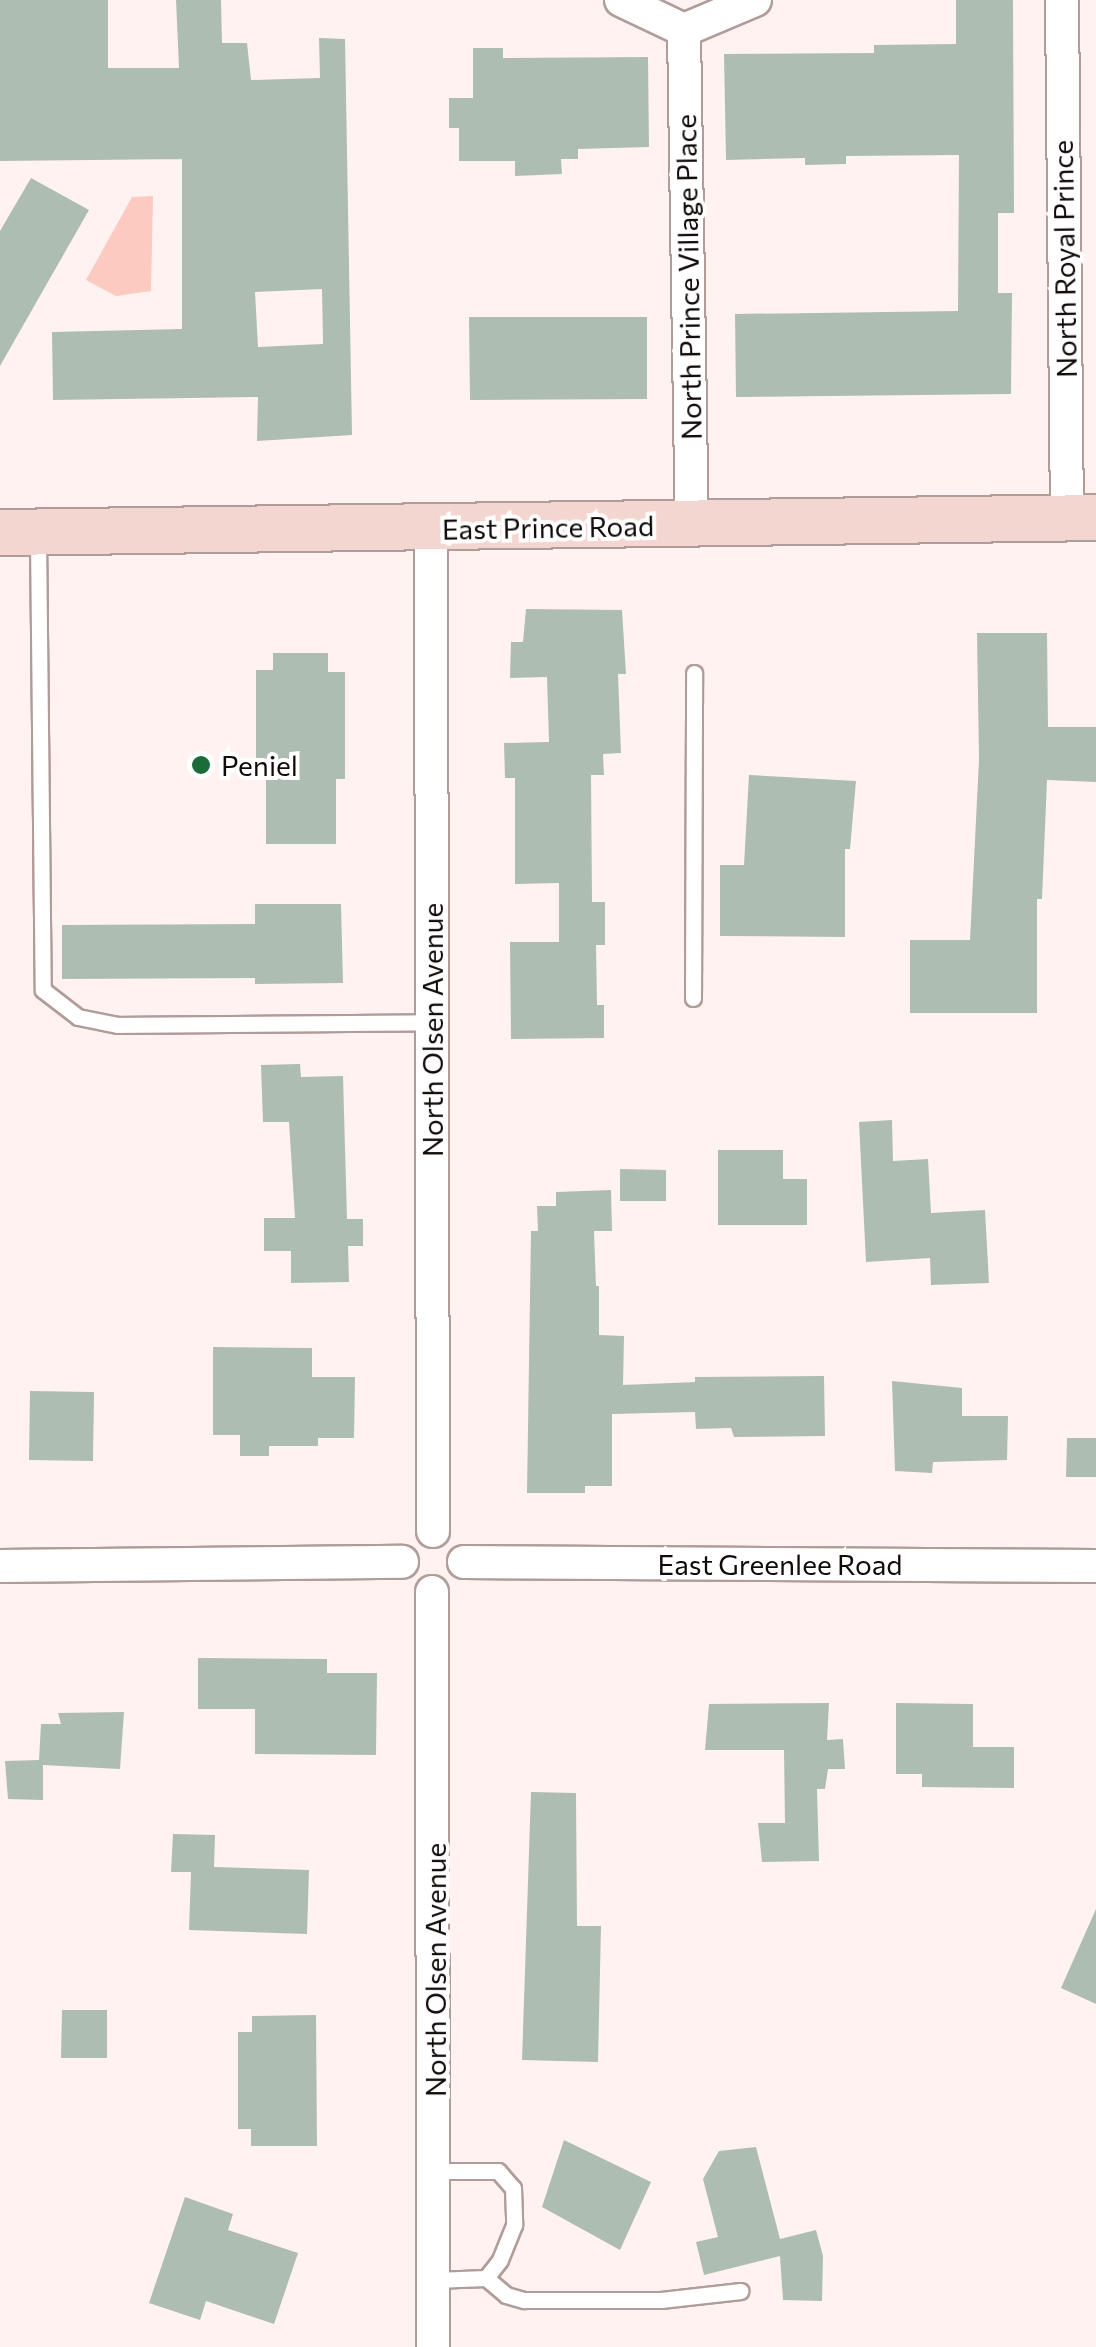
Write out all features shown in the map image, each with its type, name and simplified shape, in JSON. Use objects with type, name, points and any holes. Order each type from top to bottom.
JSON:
[{"type":"main road","name":"East Prince Road","points":[[19,532],[1081,518]]},
{"type":"street","points":[[621,0],[684,30],[755,0]]},
{"type":"street","name":"North Royal Prince","points":[[1062,0],[1081,518]]},
{"type":"street","name":"North Prince Village Place","points":[[684,30],[692,524]]},
{"type":"street","name":"North Olsen Avenue","points":[[432,529],[433,1531]]},
{"type":"street","points":[[433,1531],[451,1536],[464,1562],[458,1580],[432,1592],[409,1580],[402,1562],[415,1537],[433,1531]]},
{"type":"street","points":[[0,1566],[402,1562]]},
{"type":"street","name":"East Greenlee Road","points":[[464,1562],[1096,1566]]},
{"type":"street","name":"North Olsen Avenue","points":[[432,1592],[436,2171],[433,2347]]},
{"type":"lane","points":[[19,532],[43,990],[78,1016],[118,1024],[432,1022]]},
{"type":"lane","points":[[693,998],[694,673]]},
{"type":"lane","points":[[436,2171],[498,2171],[514,2188],[514,2225],[500,2260],[486,2278]]},
{"type":"lane","points":[[434,2280],[486,2278],[506,2294],[524,2300],[661,2300],[740,2290]]},
{"type":"shaded area","points":[[153,196],[151,291],[116,296],[86,280],[132,197]]},
{"type":"building","points":[[0,0],[108,0],[108,68],[179,68],[176,0],[221,0],[222,43],[247,43],[251,80],[320,78],[319,38],[345,39],[352,435],[257,441],[258,397],[53,400],[52,332],[182,329],[182,159],[0,161]],"holes":[[[322,289],[323,344],[258,347],[255,292]]]},
{"type":"building","points":[[956,0],[1013,0],[1014,213],[998,213],[998,293],[1012,293],[1011,394],[736,397],[735,314],[958,311],[959,155],[846,156],[846,164],[805,165],[805,158],[726,160],[724,54],[874,53],[874,45],[956,44]]},
{"type":"building","points":[[473,48],[503,48],[503,58],[648,57],[649,147],[578,149],[578,159],[561,159],[562,174],[515,176],[515,161],[459,161],[459,128],[449,128],[449,98],[473,98]]},
{"type":"building","points":[[31,178],[89,210],[0,366],[0,231]]},
{"type":"building","points":[[469,317],[647,317],[647,399],[470,400]]},
{"type":"building","points":[[526,609],[622,610],[626,674],[618,674],[621,753],[603,754],[604,775],[591,775],[592,902],[605,902],[605,945],[596,945],[597,1005],[604,1005],[604,1038],[511,1039],[510,942],[559,942],[559,883],[515,884],[515,778],[505,778],[504,743],[549,742],[547,677],[510,678],[511,642],[523,642]]},
{"type":"building","points":[[977,633],[1047,633],[1048,727],[1096,727],[1096,782],[1047,780],[1042,899],[1037,899],[1037,1013],[910,1013],[910,940],[970,940],[979,760]]},
{"type":"building","points":[[273,653],[328,653],[328,672],[345,672],[345,779],[336,779],[336,844],[266,844],[266,779],[256,779],[256,670],[273,670]]},
{"type":"building","points":[[749,775],[856,781],[850,849],[845,849],[845,937],[720,936],[720,865],[744,865]]},
{"type":"building","points":[[255,904],[341,904],[343,983],[255,984],[255,978],[62,979],[62,925],[255,924]]},
{"type":"building","points":[[300,1064],[301,1077],[343,1076],[347,1219],[363,1219],[363,1246],[348,1246],[349,1282],[291,1283],[291,1251],[264,1251],[264,1218],[295,1218],[289,1122],[263,1122],[261,1065]]},
{"type":"building","points":[[892,1120],[893,1161],[928,1159],[931,1213],[985,1210],[989,1283],[931,1285],[930,1258],[866,1262],[859,1122]]},
{"type":"building","points":[[718,1150],[783,1150],[783,1179],[807,1179],[807,1225],[718,1225]]},
{"type":"building","points":[[620,1169],[666,1170],[666,1201],[620,1201]]},
{"type":"building","points":[[611,1190],[612,1231],[594,1231],[599,1335],[624,1336],[623,1385],[695,1382],[695,1377],[824,1376],[825,1436],[734,1437],[731,1428],[696,1429],[695,1412],[612,1414],[612,1486],[585,1486],[585,1493],[527,1493],[531,1231],[538,1231],[537,1206],[556,1206],[556,1192]]},
{"type":"building","points":[[213,1347],[312,1348],[312,1377],[355,1377],[354,1438],[318,1438],[318,1446],[269,1446],[269,1456],[240,1456],[240,1435],[213,1435]]},
{"type":"building","points":[[892,1381],[962,1388],[962,1416],[1008,1416],[1007,1460],[933,1462],[932,1473],[895,1471]]},
{"type":"building","points":[[30,1391],[94,1392],[93,1461],[29,1460]]},
{"type":"building","points":[[1067,1438],[1096,1438],[1096,1477],[1066,1477]]},
{"type":"building","points":[[198,1658],[327,1659],[327,1673],[377,1673],[376,1755],[255,1754],[255,1709],[198,1709]]},
{"type":"building","points":[[829,1703],[827,1740],[843,1739],[845,1769],[828,1769],[825,1789],[817,1789],[819,1861],[762,1862],[758,1823],[785,1823],[784,1750],[705,1750],[709,1704]]},
{"type":"building","points":[[896,1703],[973,1704],[973,1747],[1014,1747],[1014,1788],[922,1787],[922,1774],[896,1774]]},
{"type":"building","points":[[124,1712],[120,1769],[43,1765],[43,1800],[8,1799],[5,1761],[39,1760],[41,1724],[61,1724],[58,1713]]},
{"type":"building","points":[[531,1792],[576,1793],[577,1926],[601,1926],[598,2062],[522,2060]]},
{"type":"building","points":[[173,1834],[215,1835],[214,1867],[309,1870],[307,1934],[189,1930],[191,1872],[171,1872]]},
{"type":"building","points":[[1096,1909],[1096,2004],[1061,1988]]},
{"type":"building","points":[[62,2010],[107,2010],[107,2058],[61,2058]]},
{"type":"building","points":[[316,2015],[317,2146],[251,2146],[251,2129],[238,2129],[238,2032],[252,2032],[252,2016]]},
{"type":"building","points":[[564,2140],[651,2182],[620,2250],[542,2207]]},
{"type":"building","points":[[756,2147],[780,2239],[816,2230],[823,2256],[822,2301],[783,2300],[780,2256],[704,2275],[696,2242],[718,2237],[703,2179],[719,2151]]},
{"type":"building","points":[[185,2197],[233,2214],[228,2230],[298,2253],[274,2324],[206,2301],[200,2320],[149,2303]]},
{"type":"place","name":"Peniel","points":[[201,765]]}]
